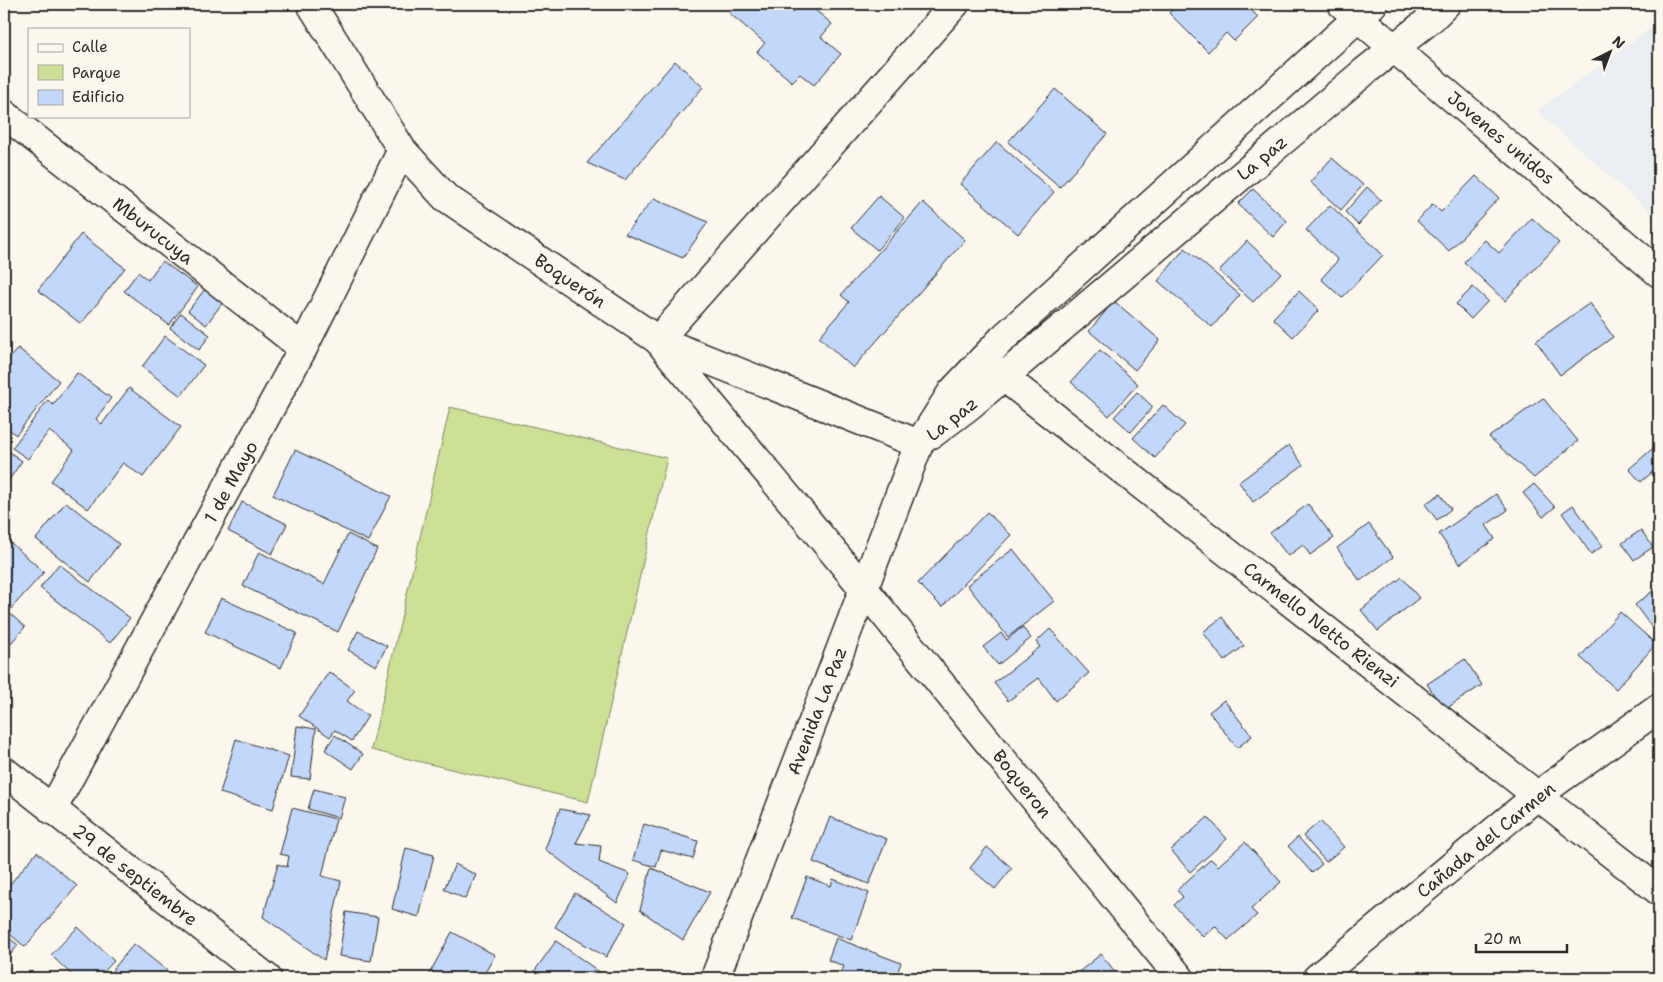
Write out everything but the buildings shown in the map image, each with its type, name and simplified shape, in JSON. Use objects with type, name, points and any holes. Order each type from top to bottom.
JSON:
[{"type":"street","name":"Boquerón","points":[[311,4],[402,150],[445,197],[658,340],[919,444]]},
{"type":"street","points":[[658,340],[955,4]]},
{"type":"street","name":"La paz","points":[[919,444],[1004,376],[1432,18],[1446,4]]},
{"type":"street","name":"La paz","points":[[919,444],[952,392],[982,360],[1358,9]]},
{"type":"street","name":"Jovenes unidos","points":[[1358,9],[1394,48],[1659,273]]},
{"type":"street","name":"Mburucuya","points":[[4,114],[303,348]]},
{"type":"street","name":"1 de Mayo","points":[[52,810],[303,348],[402,150]]},
{"type":"street","name":"Boqueron","points":[[658,340],[864,589],[1180,978]]},
{"type":"street","name":"Carmello Netto Rienzi","points":[[982,360],[1659,891]]},
{"type":"street","name":"Avenida La Paz","points":[[715,978],[919,444]]},
{"type":"street","name":"Cañada del Carmen","points":[[1317,978],[1538,795],[1659,708]]},
{"type":"street","name":"29 de septiembre","points":[[4,771],[256,975]]},
{"type":"shaded area","points":[[1659,22],[1659,220],[1537,111]]},
{"type":"green space","points":[[450,407],[667,458],[588,802],[371,750]]}]
